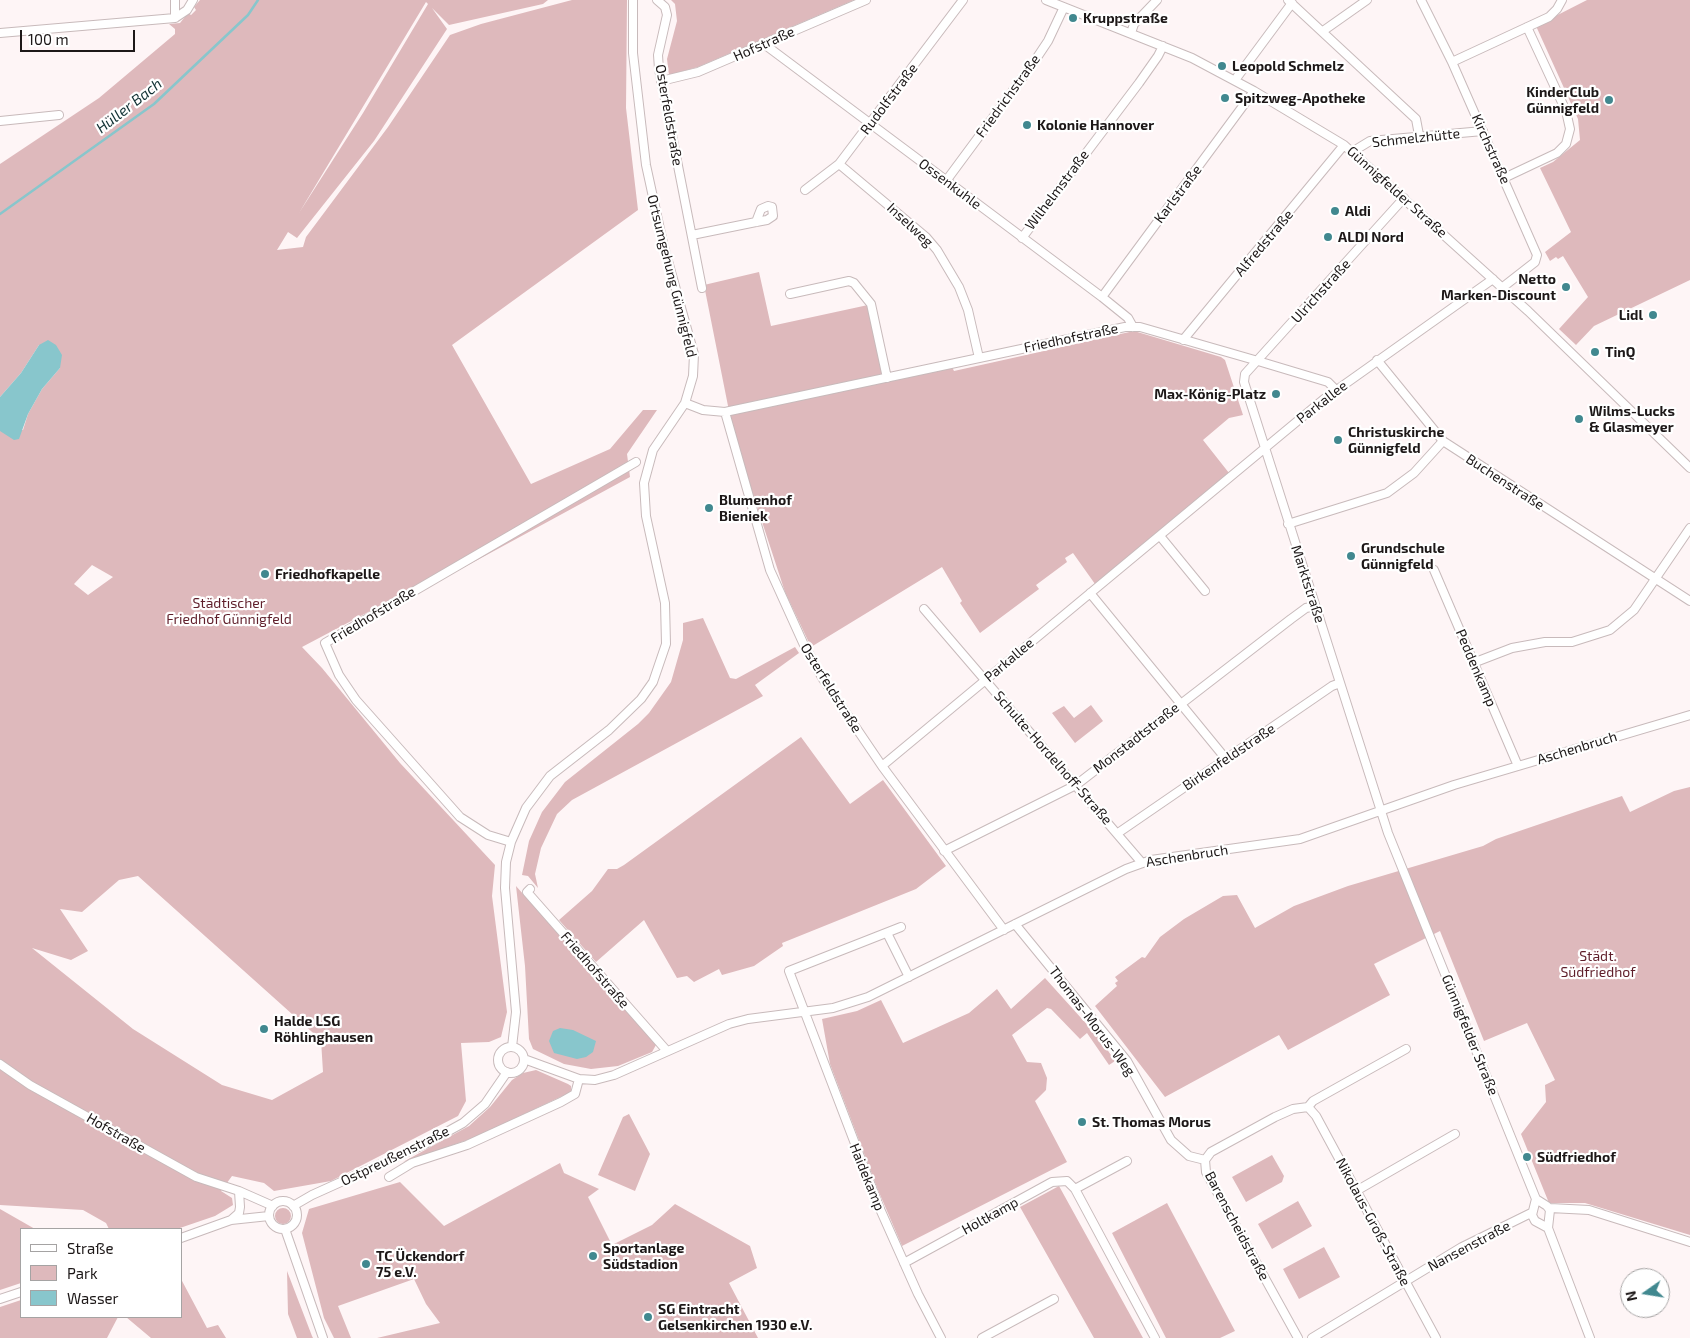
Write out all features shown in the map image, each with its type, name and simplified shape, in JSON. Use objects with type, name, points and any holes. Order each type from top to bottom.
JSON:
[{"type":"street","points":[[175,0],[175,18]]},
{"type":"street","points":[[0,33],[175,18],[187,10],[193,0]]},
{"type":"street","name":"Ortsumgehung Günnigfeld","points":[[512,1047],[516,1012],[505,888],[506,862],[511,842],[526,808],[539,788],[567,761],[630,711],[653,682],[666,644],[665,603],[646,516],[644,483],[653,450],[685,402],[693,376],[694,354],[663,243],[646,165],[635,82],[633,0]]},
{"type":"street","name":"Osterfeldstraße","points":[[657,0],[665,7],[667,15],[658,55],[661,81],[702,288]]},
{"type":"street","name":"Hofstraße","points":[[661,81],[698,72],[866,0]]},
{"type":"street","name":"Rudolfstraße","points":[[805,190],[839,164],[963,0]]},
{"type":"street","name":"Günnigfelder Straße","points":[[1046,0],[1163,46],[1234,80],[1344,145],[1503,287],[1690,468]]},
{"type":"street","points":[[1131,34],[1134,24],[1156,0]]},
{"type":"street","points":[[1323,31],[1367,0]]},
{"type":"street","name":"Kirchstraße","points":[[1421,0],[1452,62],[1537,255],[1535,262],[1503,287]]},
{"type":"street","points":[[1452,62],[1549,17],[1558,10],[1562,0]]},
{"type":"street","points":[[1234,80],[1290,2],[1416,119],[1419,135]]},
{"type":"street","name":"Friedrichstraße","points":[[946,181],[1034,62],[1048,41],[1064,7]]},
{"type":"street","points":[[1504,178],[1557,153],[1566,144],[1570,130],[1566,111],[1527,27]]},
{"type":"street","name":"Ossenkuhle","points":[[764,44],[1102,297],[1128,318],[1133,327]]},
{"type":"street","name":"Wilhelmstraße","points":[[1022,238],[1139,84],[1163,46]]},
{"type":"street","name":"Karlstraße","points":[[1102,297],[1254,91]]},
{"type":"street","points":[[0,121],[59,115]]},
{"type":"street","name":"Schmelzhütte","points":[[1352,152],[1370,141],[1419,135],[1483,131]]},
{"type":"street","name":"Alfredstraße","points":[[1183,340],[1344,145]]},
{"type":"street","name":"Inselweg","points":[[839,164],[926,237],[937,250],[959,287],[968,310],[979,358]]},
{"type":"street","name":"Ulrichstraße","points":[[1258,361],[1404,198]]},
{"type":"street","points":[[692,235],[756,222]]},
{"type":"street","name":"Parkallee","points":[[882,766],[1336,390],[1493,279]]},
{"type":"street","points":[[790,294],[850,281],[854,283],[872,304],[888,378]]},
{"type":"street","name":"Friedhofstraße","points":[[685,402],[703,410],[725,412],[1125,326],[1183,340],[1328,382],[1336,390]]},
{"type":"street","name":"Buchenstraße","points":[[1377,360],[1443,441],[1690,601]]},
{"type":"street","name":"Marktstraße","points":[[1258,361],[1245,374],[1244,382],[1380,811]]},
{"type":"street","name":"Osterfeldstraße","points":[[725,412],[770,570],[804,645],[823,679],[882,766],[1004,930]]},
{"type":"street","points":[[1288,524],[1387,493],[1414,473],[1443,441]]},
{"type":"street","name":"Friedhofstraße","points":[[511,842],[488,835],[460,817],[356,700],[339,675],[325,643],[636,462]]},
{"type":"street","points":[[1473,663],[1512,648],[1545,642],[1572,642],[1610,630],[1634,610],[1654,578],[1690,528]]},
{"type":"street","points":[[1160,536],[1205,591]]},
{"type":"street","name":"Peddenkamp","points":[[1434,570],[1518,766]]},
{"type":"street","points":[[1090,593],[1226,758]]},
{"type":"street","name":"Monstadtstraße","points":[[944,851],[1076,785],[1291,619],[1306,608],[1315,606]]},
{"type":"street","name":"Schulte-Hordelhoff-Straße","points":[[924,609],[1142,863]]},
{"type":"street","name":"Birkenfeldstraße","points":[[1118,833],[1332,686],[1340,683]]},
{"type":"street","name":"Aschenbruch","points":[[1004,930],[1142,863],[1161,857],[1287,842],[1518,766],[1690,716]]},
{"type":"street","name":"Günnigfelder Straße","points":[[1380,811],[1538,1202]]},
{"type":"street","name":"Friedhofstraße","points":[[530,889],[527,892],[667,1051]]},
{"type":"street","name":"Thomas-Morus-Weg","points":[[1015,924],[1127,1061],[1171,1140],[1189,1156],[1205,1160]]},
{"type":"street","points":[[803,1012],[788,972],[901,927]]},
{"type":"street","points":[[524,1059],[579,1079],[595,1080],[622,1072],[707,1032],[741,1021],[846,1006],[1004,930]]},
{"type":"street","points":[[887,933],[909,977]]},
{"type":"street","name":"Haidekamp","points":[[803,1012],[880,1209],[941,1338]]},
{"type":"street","points":[[512,1047],[522,1052],[524,1059],[519,1070],[507,1072],[499,1064],[498,1056],[504,1049],[512,1047]]},
{"type":"street","name":"Barenscheidstraße","points":[[1298,1338],[1206,1172],[1205,1160],[1211,1152],[1293,1109],[1308,1107],[1312,1101],[1406,1049]]},
{"type":"street","name":"Hofstraße","points":[[0,1064],[30,1085],[196,1177],[239,1191],[272,1206]]},
{"type":"street","name":"Ostpreußenstraße","points":[[294,1206],[312,1194],[426,1144],[463,1123],[485,1104],[507,1072]]},
{"type":"street","name":"Ostpreußenstraße","points":[[389,1176],[412,1163],[481,1139],[562,1102],[575,1094],[579,1079]]},
{"type":"street","name":"Nikolaus-Groß-Straße","points":[[1308,1107],[1316,1116],[1436,1338]]},
{"type":"street","points":[[1356,1191],[1455,1134]]},
{"type":"street","points":[[1127,1161],[1075,1189],[1155,1338]]},
{"type":"street","name":"Holtkamp","points":[[904,1263],[1052,1182],[1067,1181],[1075,1189]]},
{"type":"street","points":[[231,1220],[239,1213],[241,1200],[239,1191]]},
{"type":"street","points":[[285,1202],[294,1206],[296,1218],[292,1226],[285,1229],[276,1228],[269,1216],[272,1206],[285,1202]]},
{"type":"street","points":[[1590,1338],[1549,1217],[1538,1202],[1530,1216],[1549,1217],[1572,1208],[1589,1210],[1690,1242]]},
{"type":"street","points":[[182,1238],[231,1220],[269,1216]]},
{"type":"street","name":"Nansenstraße","points":[[1312,1338],[1462,1248],[1530,1216]]},
{"type":"street","points":[[285,1229],[323,1338]]},
{"type":"street","points":[[0,1299],[20,1292]]},
{"type":"street","points":[[982,1338],[1054,1299]]},
{"type":"green space","name":"Städtischer Friedhof Günnigfeld","points":[[200,0],[548,0],[543,4],[449,25],[432,8],[447,29],[374,141],[297,238],[288,232],[277,250],[303,247],[306,237],[388,127],[450,35],[481,24],[572,0],[627,0],[626,108],[638,210],[452,345],[531,484],[610,449],[643,410],[657,410],[627,454],[630,477],[448,576],[444,572],[302,647],[322,668],[400,763],[495,865],[492,896],[507,1012],[501,1037],[489,1042],[461,1043],[466,1101],[458,1116],[331,1181],[274,1191],[264,1183],[232,1176],[221,1191],[232,1198],[233,1205],[215,1216],[180,1228],[108,1228],[106,1223],[83,1210],[0,1205],[0,431],[23,430],[28,414],[42,389],[60,368],[39,345],[21,373],[0,397],[0,164],[99,98],[175,34],[175,29],[169,24],[180,23],[188,13],[191,15],[196,10],[194,7]],"holes":[[[426,2],[428,4],[363,113],[299,213]],[[92,565],[113,577],[88,595],[74,584]],[[138,876],[321,1040],[323,1072],[272,1100],[222,1085],[133,1029],[32,948],[71,960],[88,951],[60,909],[82,912],[119,880]]]},
{"type":"green space","points":[[671,0],[854,0],[698,67],[669,75],[667,59],[677,21],[675,4]]},
{"type":"green space","points":[[1587,0],[1690,0],[1690,280],[1594,326],[1576,345],[1559,329],[1588,297],[1563,256],[1558,259],[1556,257],[1550,261],[1545,252],[1571,232],[1540,168],[1553,162],[1580,140],[1578,119],[1536,26]]},
{"type":"green space","points":[[759,272],[771,326],[868,305],[885,381],[952,367],[954,371],[1134,331],[1221,357],[1225,360],[1243,415],[1229,418],[1203,440],[1229,473],[1095,584],[1073,553],[1065,558],[1067,562],[1036,585],[1039,589],[980,633],[960,603],[962,601],[942,567],[811,647],[785,592],[749,482],[730,416],[704,285]]},
{"type":"green space","points":[[703,618],[730,678],[736,679],[795,647],[799,653],[755,685],[763,696],[572,800],[557,814],[541,848],[535,874],[538,888],[528,876],[522,875],[529,841],[542,812],[565,782],[638,724],[649,713],[671,682],[683,640],[683,623]]},
{"type":"green space","points":[[1091,705],[1103,721],[1075,743],[1052,713],[1064,706],[1074,718]]},
{"type":"green space","points":[[801,737],[850,804],[883,780],[946,866],[916,889],[782,943],[783,946],[754,966],[722,975],[719,969],[694,982],[687,976],[677,978],[644,920],[596,962],[559,920],[592,891],[608,869],[617,869],[624,865]]},
{"type":"green space","name":"Städt. Südfriedhof","points":[[1690,787],[1690,1235],[1585,1203],[1549,1203],[1521,1134],[1546,1102],[1545,1085],[1555,1080],[1527,1023],[1484,1041],[1440,931],[1374,964],[1390,995],[1288,1050],[1279,1035],[1165,1097],[1095,1006],[1117,986],[1115,983],[1118,981],[1115,977],[1142,957],[1145,958],[1160,937],[1184,919],[1223,896],[1237,895],[1255,928],[1294,906],[1348,886],[1483,846],[1496,839],[1622,796],[1630,812],[1674,791]]},
{"type":"green space","points":[[516,886],[654,1041],[656,1045],[652,1052],[618,1066],[591,1069],[564,1064],[533,1049],[529,1039],[525,966]]},
{"type":"green space","points":[[1045,978],[1100,1039],[1115,1061],[1109,1065],[1087,1033],[1080,1039],[1051,1009],[1047,1008],[1012,1035],[1027,1062],[1041,1063],[1047,1078],[1046,1090],[1035,1101],[1067,1162],[902,1246],[878,1190],[830,1064],[822,1019],[857,1011],[881,1000],[903,1043],[969,1013],[997,989],[1011,1009]]},
{"type":"green space","points":[[536,1070],[568,1084],[571,1086],[571,1092],[473,1138],[403,1162],[469,1126],[490,1107],[512,1080],[523,1073]]},
{"type":"green space","points":[[629,1114],[650,1154],[635,1191],[598,1175],[623,1117]]},
{"type":"green space","points":[[1272,1155],[1284,1176],[1282,1182],[1246,1202],[1232,1177]]},
{"type":"green space","name":"Sportanlage Südstadion","points":[[560,1163],[564,1173],[599,1189],[588,1197],[612,1245],[652,1225],[675,1204],[750,1246],[757,1268],[729,1283],[758,1338],[377,1338],[440,1323],[426,1304],[414,1279],[338,1306],[351,1338],[334,1338],[324,1318],[302,1233],[309,1209],[400,1182],[444,1226]]},
{"type":"green space","points":[[1059,1186],[1143,1338],[1094,1338],[1020,1207]]},
{"type":"green space","points":[[1298,1201],[1312,1226],[1272,1249],[1258,1224]]},
{"type":"green space","points":[[1167,1203],[1235,1331],[1220,1338],[1166,1338],[1112,1233]]},
{"type":"green space","points":[[280,1208],[286,1208],[291,1213],[289,1222],[280,1224],[275,1219],[275,1213]]},
{"type":"green space","points":[[0,1209],[33,1228],[20,1228],[20,1283],[0,1290]]},
{"type":"green space","points":[[1324,1247],[1340,1277],[1299,1299],[1283,1269]]},
{"type":"green space","points":[[287,1271],[313,1338],[297,1338],[288,1314]]},
{"type":"green space","points":[[182,1281],[207,1328],[218,1325],[226,1338],[151,1338],[127,1318],[182,1318]]},
{"type":"green space","points":[[20,1300],[20,1318],[117,1318],[107,1338],[0,1338],[0,1307]]},
{"type":"water","points":[[48,340],[56,345],[62,355],[60,368],[42,389],[28,414],[19,439],[14,440],[0,431],[0,397],[21,373],[39,345]]},
{"type":"water","points":[[560,1028],[573,1030],[596,1041],[593,1052],[586,1057],[577,1059],[554,1053],[549,1041],[553,1031]]},
{"type":"waterway","name":"Hüller Bach","points":[[0,214],[154,104],[248,15],[258,0]]},
{"type":"place","name":"Kruppstraße","points":[[1073,18]]},
{"type":"place","name":"Leopold Schmelz","points":[[1222,66]]},
{"type":"place","name":"Spitzweg-Apotheke","points":[[1225,98]]},
{"type":"place","name":"KinderClub Günnigfeld","points":[[1609,100]]},
{"type":"place","name":"Kolonie Hannover","points":[[1027,125]]},
{"type":"place","name":"Aldi","points":[[1335,211]]},
{"type":"place","name":"ALDI Nord","points":[[1328,237]]},
{"type":"place","name":"Netto Marken-Discount","points":[[1566,287]]},
{"type":"place","name":"Lidl","points":[[1653,315]]},
{"type":"place","name":"TinQ","points":[[1595,352]]},
{"type":"place","name":"Max-König-Platz","points":[[1276,394]]},
{"type":"place","name":"Wilms-Lucks & Glasmeyer","points":[[1579,419]]},
{"type":"place","name":"Christuskirche Günnigfeld","points":[[1338,440]]},
{"type":"place","name":"Blumenhof Bieniek","points":[[709,508]]},
{"type":"place","name":"Grundschule Günnigfeld","points":[[1351,556]]},
{"type":"place","name":"Friedhofkapelle","points":[[265,574]]},
{"type":"place","name":"Halde LSG Röhlinghausen","points":[[264,1029]]},
{"type":"place","name":"St. Thomas Morus","points":[[1082,1122]]},
{"type":"place","name":"Südfriedhof","points":[[1527,1157]]},
{"type":"place","name":"Sportanlage Südstadion","points":[[593,1256]]},
{"type":"place","name":"TC Ückendorf 75 e.V.","points":[[366,1264]]},
{"type":"place","name":"SG Eintracht Gelsenkirchen 1930 e.V.","points":[[648,1317]]}]
